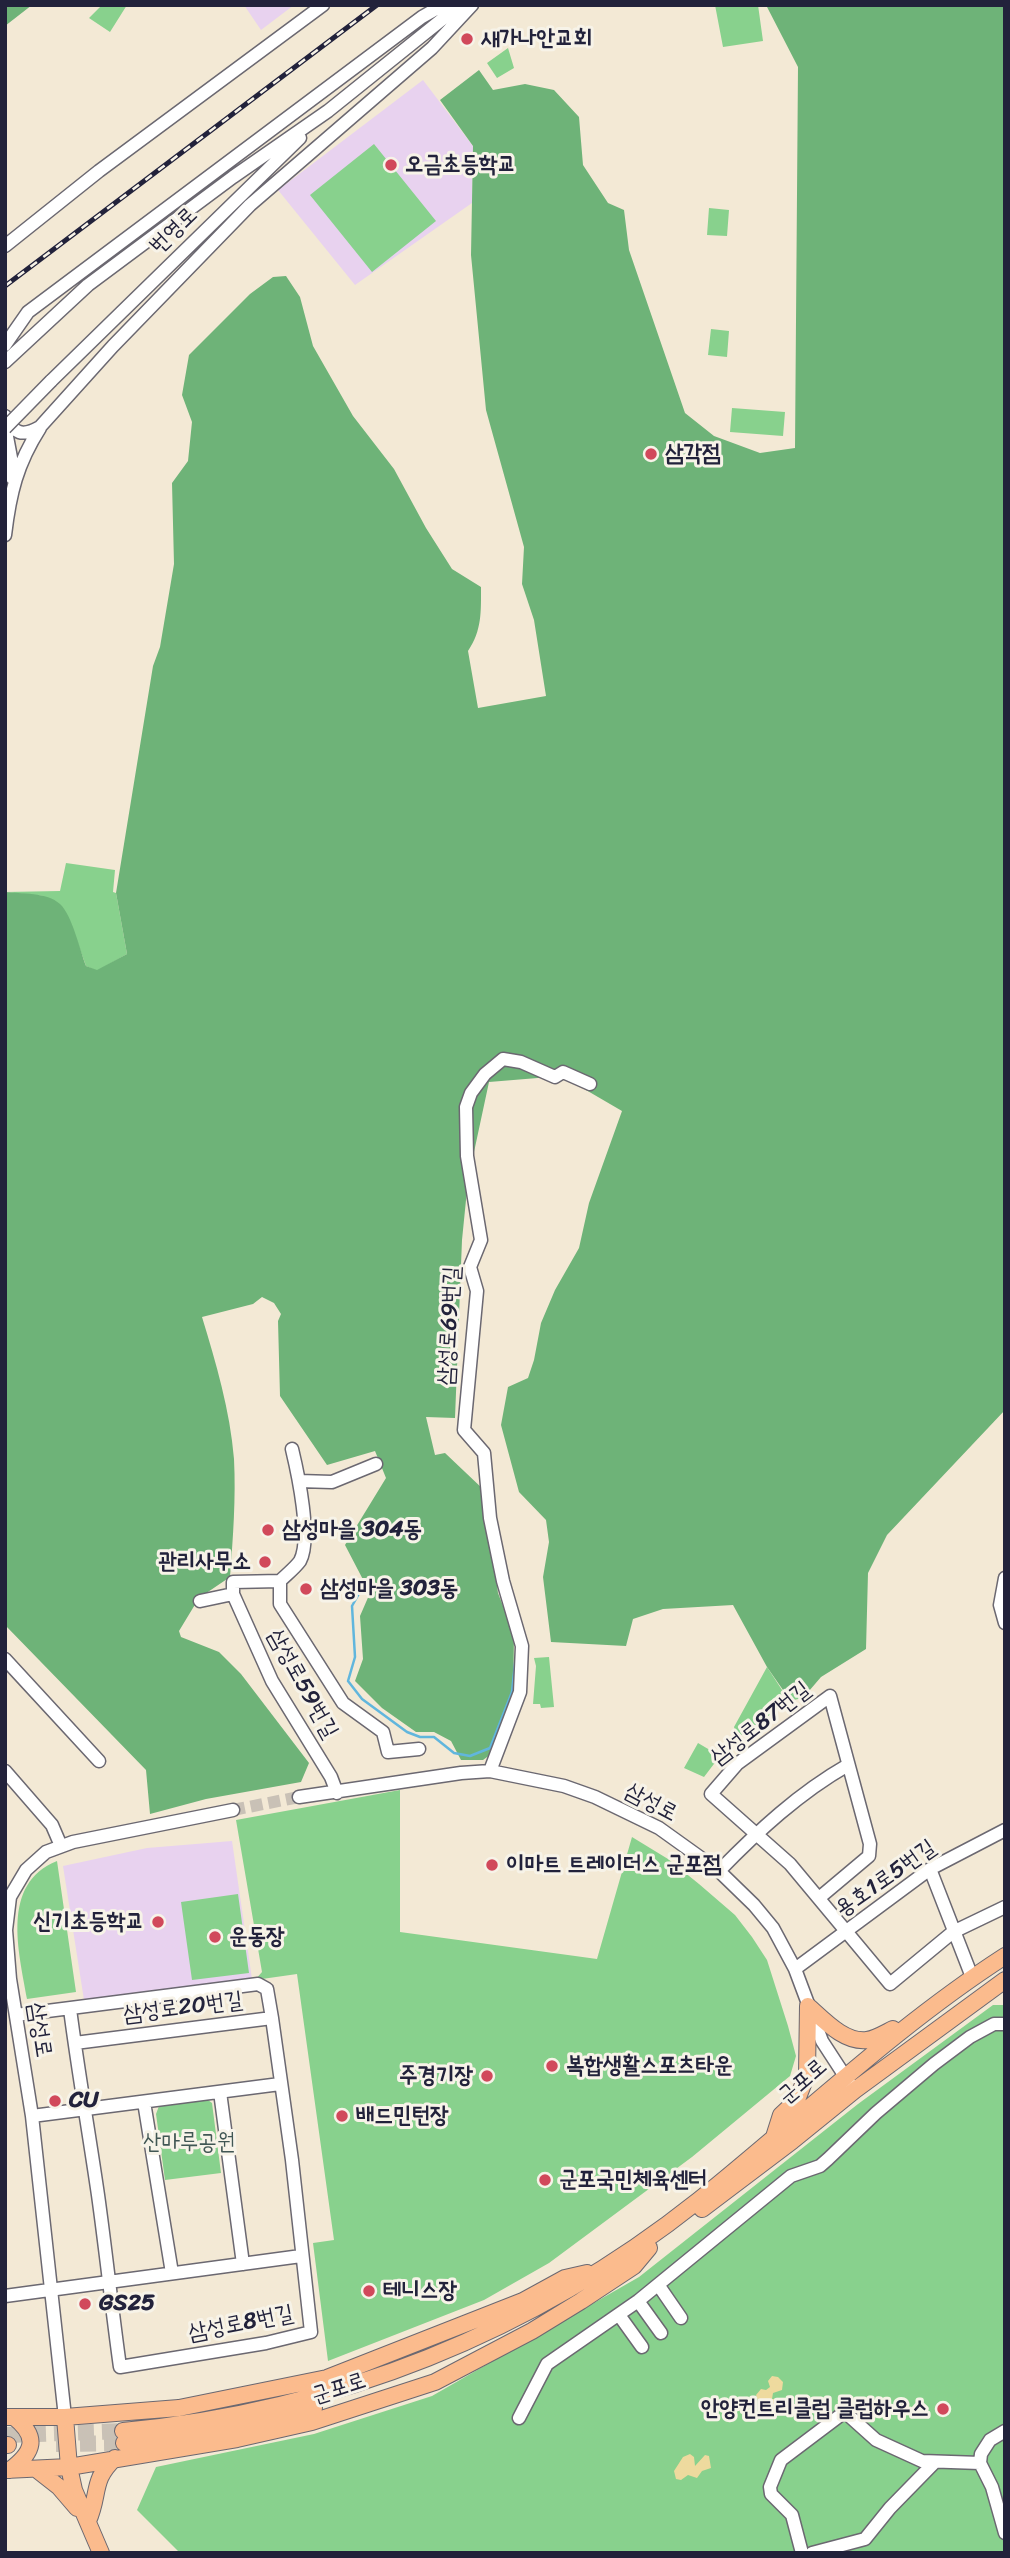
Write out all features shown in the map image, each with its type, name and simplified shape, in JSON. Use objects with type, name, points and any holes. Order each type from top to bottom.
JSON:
[{"type":"main road","name":"군포로","points":[[122,2447],[271,2421],[396,2380],[455,2357],[582,2293],[727,2192],[850,2083],[911,2021],[1005,1956]]},
{"type":"main road","name":"군포로","points":[[8,2470],[69,2467],[181,2426],[268,2410],[334,2391],[458,2347],[523,2315],[599,2271],[698,2200],[767,2143],[850,2083],[1005,1980]]},
{"type":"main road","points":[[807,2007],[840,2032],[860,2040],[868,2040],[911,2021]]},
{"type":"main road","points":[[727,2192],[733,2178],[763,2153],[781,2115],[797,2100],[807,2074],[807,2007]]},
{"type":"main road","name":"군포로","points":[[122,2447],[237,2439],[312,2422],[435,2382],[562,2313],[634,2266],[649,2248]]},
{"type":"main road","name":"군포로","points":[[9,2417],[65,2417],[179,2408],[327,2378],[523,2301],[565,2278],[599,2271]]},
{"type":"main road","points":[[86,2518],[95,2505],[99,2477],[122,2447],[114,2444],[112,2430],[127,2412]]},
{"type":"main road","points":[[8,2470],[24,2457],[30,2448],[31,2437],[25,2426],[9,2417]]},
{"type":"main road","points":[[65,2417],[69,2467],[74,2490],[101,2553]]},
{"type":"main road","points":[[36,2469],[59,2487],[86,2518]]},
{"type":"street","points":[[5,246],[99,171],[323,5]]},
{"type":"street","points":[[5,345],[28,312],[422,17],[443,5]]},
{"type":"street","name":"번영로","points":[[5,362],[88,285],[233,177],[328,111],[460,5]]},
{"type":"street","points":[[5,535],[12,491],[23,453],[40,427],[113,346],[250,205],[432,48],[472,5]]},
{"type":"street","name":"번영로","points":[[5,427],[328,111]]},
{"type":"street","points":[[5,416],[11,428],[20,432],[30,433],[40,427]]},
{"type":"street","points":[[5,427],[12,463],[12,491]]},
{"type":"street","name":"삼성로69번길","points":[[489,1771],[520,1692],[522,1646],[503,1581],[490,1518],[484,1453],[464,1430],[477,1291],[470,1266],[481,1240],[467,1156],[466,1107],[471,1093],[485,1074],[503,1059],[521,1062],[555,1077],[564,1072],[590,1084]]},
{"type":"street","points":[[200,1601],[233,1588],[280,1581],[300,1560],[304,1536],[299,1481],[292,1450]]},
{"type":"street","points":[[299,1481],[332,1482],[376,1465]]},
{"type":"street","points":[[1005,1578],[1000,1605],[1005,1623]]},
{"type":"street","points":[[280,1581],[280,1604],[343,1703],[383,1732],[388,1752],[419,1749]]},
{"type":"street","name":"삼성로59번길","points":[[233,1588],[272,1681],[331,1777],[337,1793]]},
{"type":"street","points":[[5,1659],[99,1761]]},
{"type":"street","name":"삼성로87번길","points":[[830,1696],[870,1844],[869,1856],[819,1898],[790,1864],[756,1833],[711,1794],[737,1764],[830,1696]]},
{"type":"street","points":[[719,1871],[756,1833],[828,1777],[848,1765]]},
{"type":"street","points":[[5,1771],[52,1825],[61,1846]]},
{"type":"street","name":"삼성로","points":[[299,1797],[489,1771],[564,1786],[595,1797],[659,1828],[719,1871],[773,1928],[795,1969],[807,2007],[822,2041],[850,2083]]},
{"type":"street","name":"삼성로","points":[[65,2417],[32,2116],[6,1952],[10,1896],[26,1870],[46,1852],[61,1846],[233,1810]]},
{"type":"street","name":"용호1로5번길","points":[[795,1969],[930,1869],[1005,1830]]},
{"type":"street","points":[[930,1869],[972,1977]]},
{"type":"street","points":[[819,1898],[890,1984],[953,1932],[1005,1907]]},
{"type":"street","points":[[16,2015],[262,1984],[267,1989],[272,2018]]},
{"type":"street","points":[[70,2009],[108,2281]]},
{"type":"street","name":"삼성로20번길","points":[[75,2043],[272,2018],[302,2256]]},
{"type":"street","points":[[519,2418],[547,2364],[659,2286],[791,2176],[820,2166],[828,2160],[876,2113],[961,2044],[994,2024],[1005,2024]]},
{"type":"street","points":[[32,2116],[280,2084]]},
{"type":"street","points":[[220,2092],[243,2264]]},
{"type":"street","points":[[144,2102],[172,2273]]},
{"type":"street","points":[[5,2296],[302,2256]]},
{"type":"street","name":"삼성로8번길","points":[[108,2281],[120,2367],[265,2343],[311,2332],[302,2256]]},
{"type":"street","points":[[659,2286],[681,2318]]},
{"type":"street","points":[[638,2301],[662,2333]]},
{"type":"street","points":[[619,2315],[642,2347]]},
{"type":"street","points":[[802,2553],[792,2515],[771,2494],[770,2487],[780,2460],[842,2414],[847,2414],[876,2440],[922,2461],[980,2463]]},
{"type":"street","points":[[1005,2431],[990,2440],[981,2454],[980,2463],[992,2487],[1005,2533]]},
{"type":"street","points":[[812,2553],[865,2539],[890,2508],[934,2463]]},
{"type":"shaded area","points":[[244,5],[294,5],[261,30]]},
{"type":"shaded area","name":"오금초등학교","points":[[423,80],[473,146],[472,203],[355,285],[278,190]]},
{"type":"shaded area","name":"신기초등학교","points":[[232,1841],[252,1979],[84,2000],[63,1866],[147,1848]]},
{"type":"green space","points":[[5,5],[32,5],[5,26]]},
{"type":"green space","points":[[102,5],[127,5],[110,32],[89,18]]},
{"type":"green space","points":[[715,5],[758,5],[763,41],[723,47]]},
{"type":"green space","points":[[766,5],[1005,5],[1005,1410],[887,1535],[868,1573],[866,1649],[821,1677],[803,1698],[800,1690],[783,1690],[767,1667],[733,1605],[663,1609],[633,1619],[626,1646],[551,1642],[543,1577],[549,1542],[546,1520],[519,1492],[501,1425],[508,1387],[528,1378],[541,1323],[555,1290],[579,1248],[589,1203],[622,1111],[562,1076],[489,1082],[468,1180],[462,1240],[455,1418],[426,1417],[435,1455],[445,1453],[484,1490],[498,1593],[514,1635],[513,1703],[494,1752],[483,1760],[461,1760],[451,1741],[434,1732],[416,1732],[382,1708],[355,1681],[363,1659],[360,1616],[370,1593],[345,1545],[386,1478],[375,1451],[327,1465],[280,1396],[278,1321],[281,1314],[274,1303],[262,1297],[253,1304],[202,1317],[222,1387],[234,1459],[230,1577],[199,1598],[179,1631],[181,1637],[219,1652],[241,1674],[309,1763],[301,1782],[206,1799],[150,1814],[146,1770],[5,1625],[5,892],[41,895],[60,904],[72,924],[86,966],[97,970],[127,954],[116,893],[153,666],[160,647],[174,564],[172,483],[188,461],[192,422],[182,395],[189,355],[250,294],[273,277],[286,276],[300,297],[313,346],[353,416],[394,469],[452,569],[481,587],[478,628],[468,651],[478,708],[546,696],[534,620],[522,584],[524,547],[486,410],[471,255],[473,146],[440,100],[479,70],[493,90],[525,84],[554,90],[579,117],[583,165],[608,203],[624,210],[629,250],[685,413],[714,436],[760,453],[795,448],[798,67]]},
{"type":"green space","points":[[508,48],[514,68],[497,78],[487,63]]},
{"type":"green space","points":[[374,144],[436,221],[372,272],[310,195]]},
{"type":"green space","points":[[709,208],[729,210],[727,236],[707,235]]},
{"type":"green space","points":[[711,329],[729,331],[727,357],[708,355]]},
{"type":"green space","points":[[732,408],[785,412],[783,436],[730,432]]},
{"type":"green space","points":[[66,863],[115,870],[113,892],[116,893],[127,954],[97,971],[86,966],[71,924],[43,896],[5,892],[60,891]]},
{"type":"green space","points":[[549,1657],[554,1707],[541,1708],[540,1704],[533,1704],[536,1666],[534,1658]]},
{"type":"green space","points":[[767,1667],[782,1690],[800,1690],[803,1698],[789,1701],[742,1735],[734,1727]]},
{"type":"green space","points":[[698,1743],[720,1756],[704,1777],[684,1768]]},
{"type":"green space","name":"복합생활스포츠타운","points":[[400,1790],[400,1932],[597,1959],[632,1837],[668,1859],[699,1884],[735,1915],[752,1937],[767,1960],[796,2056],[790,2076],[692,2157],[549,2263],[484,2300],[328,2361],[313,2243],[334,2240],[297,1974],[255,1980],[262,1972],[236,1820]]},
{"type":"green space","points":[[57,1861],[76,1992],[27,1999],[18,1941],[20,1902],[27,1886],[39,1872]]},
{"type":"green space","name":"운동장","points":[[238,1894],[249,1973],[192,1980],[181,1902]]},
{"type":"green space","points":[[993,2005],[1005,2005],[1005,2553],[180,2553],[137,2510],[156,2467],[314,2434],[432,2396],[639,2277],[858,2104]]},
{"type":"green space","name":"산마루공원","points":[[208,2100],[212,2103],[221,2173],[165,2180],[156,2114],[159,2106]]},
{"type":"sand","points":[[772,2376],[783,2382],[782,2390],[773,2393],[772,2399],[779,2399],[782,2403],[777,2408],[765,2410],[760,2406],[756,2395],[761,2389],[770,2387],[768,2381]]},
{"type":"sand","points":[[690,2454],[694,2457],[695,2466],[705,2455],[709,2456],[711,2468],[702,2471],[697,2478],[688,2475],[681,2480],[676,2479],[674,2471],[683,2457]]},
{"type":"waterway","points":[[361,1590],[352,1606],[355,1657],[348,1681],[362,1699],[407,1732],[420,1737],[434,1737],[454,1753],[470,1756],[490,1748],[512,1692],[515,1663]]},
{"type":"tunnel","points":[[233,1810],[299,1797]]},
{"type":"tunnel","points":[[6,2435],[123,2431]]},
{"type":"tunnel","points":[[56,2444],[124,2443]]},
{"type":"railway","points":[[5,286],[377,5]]},
{"type":"place","name":"새가나안교회","points":[[467,39]]},
{"type":"place","name":"오금초등학교","points":[[391,165]]},
{"type":"place","name":"삼각점","points":[[651,454]]},
{"type":"place","name":"삼성마을 304동","points":[[268,1530]]},
{"type":"place","name":"관리사무소","points":[[265,1562]]},
{"type":"place","name":"삼성마을 303동","points":[[306,1589]]},
{"type":"place","name":"이마트 트레이더스 군포점","points":[[492,1865]]},
{"type":"place","name":"신기초등학교","points":[[158,1922]]},
{"type":"place","name":"운동장","points":[[215,1937]]},
{"type":"place","name":"복합생활스포츠타운","points":[[552,2066]]},
{"type":"place","name":"주경기장","points":[[487,2076]]},
{"type":"place","name":"CU","points":[[55,2101]]},
{"type":"place","name":"배드민턴장","points":[[342,2116]]},
{"type":"place","name":"군포국민체육센터","points":[[545,2180]]},
{"type":"place","name":"테니스장","points":[[369,2291]]},
{"type":"place","name":"GS25","points":[[85,2304]]},
{"type":"place","name":"안양컨트리클럽 클럽하우스","points":[[943,2409]]}]
